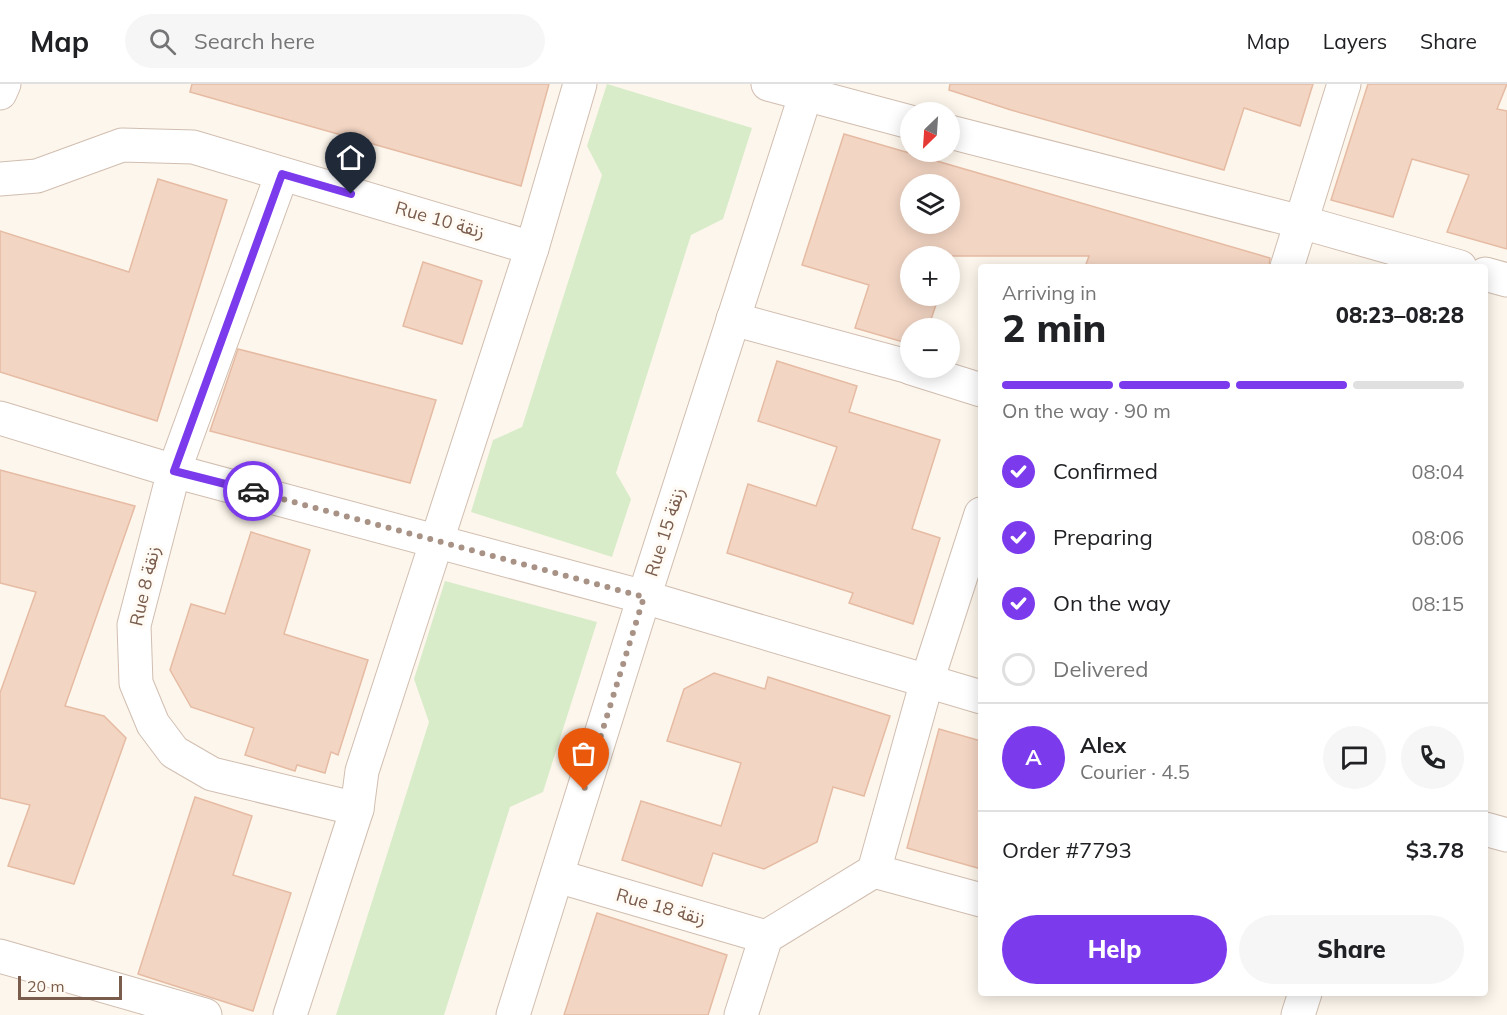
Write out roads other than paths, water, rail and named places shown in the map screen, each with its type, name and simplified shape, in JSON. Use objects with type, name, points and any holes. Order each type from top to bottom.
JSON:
[{"type":"street","points":[[0,93],[4,84]]},
{"type":"street","points":[[290,1015],[357,809],[362,771],[532,248],[580,84]]},
{"type":"street","points":[[768,84],[808,90],[900,119]]},
{"type":"street","points":[[1288,264],[1344,84]]},
{"type":"street","name":"Rue 15 زنقة","points":[[513,1015],[644,597],[808,90]]},
{"type":"street","points":[[960,135],[1301,222],[1450,264]]},
{"type":"street","name":"Rue 10 زنقة","points":[[0,179],[37,176],[122,145],[193,147],[532,248]]},
{"type":"street","name":"Rue 8 زنقة","points":[[282,174],[174,471],[134,626],[136,683],[153,724],[174,752],[212,774],[357,809]]},
{"type":"street","points":[[1488,275],[1507,280]]},
{"type":"street","points":[[734,319],[900,364]]},
{"type":"street","points":[[944,378],[978,389]]},
{"type":"street","points":[[0,418],[174,471],[644,597],[978,696]]},
{"type":"street","points":[[741,1015],[766,937],[874,871],[927,681],[978,523]]},
{"type":"street","points":[[1488,830],[1507,835]]},
{"type":"street","points":[[874,871],[978,899]]},
{"type":"street","name":"Rue 18 زنقة","points":[[557,876],[766,937]]},
{"type":"street","points":[[0,956],[205,1015]]},
{"type":"street","points":[[1298,1015],[1304,996]]}]
